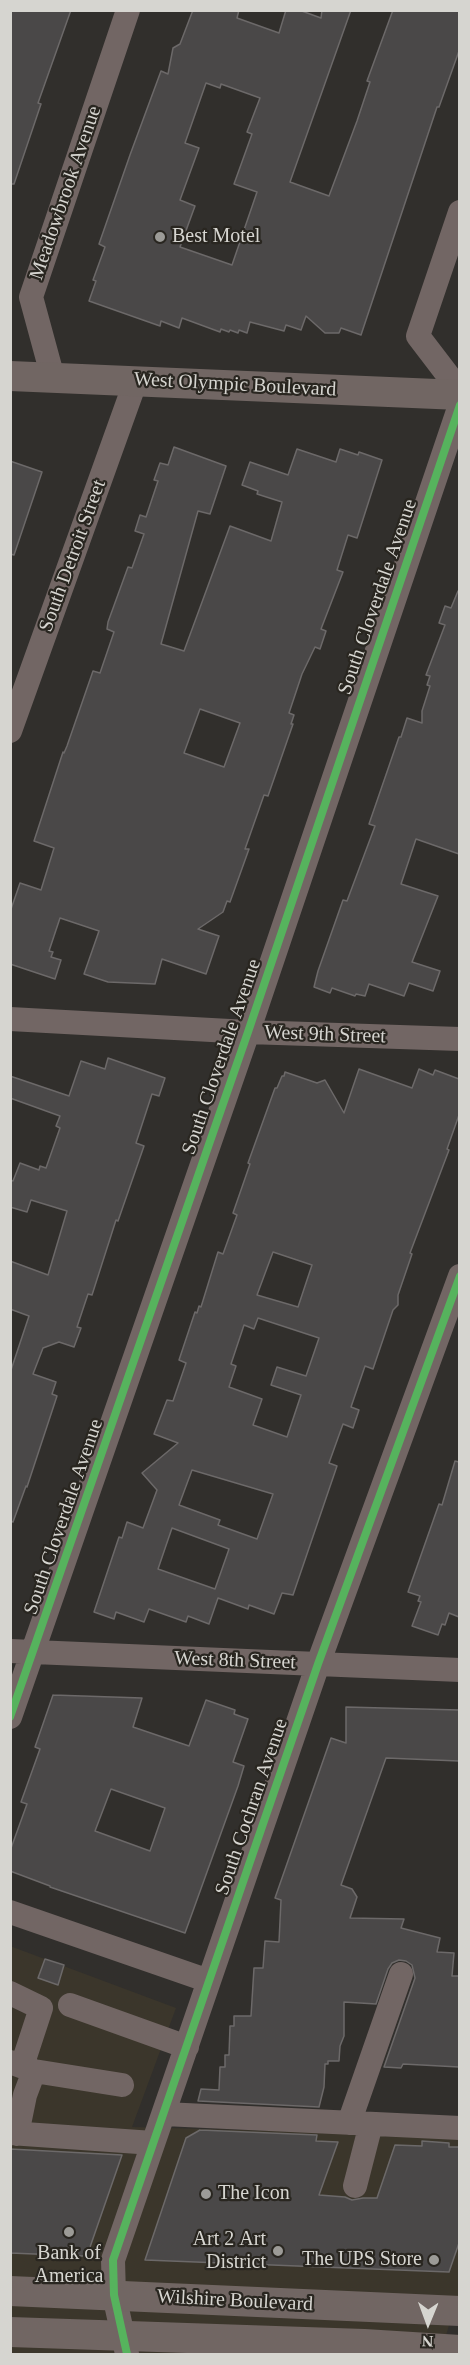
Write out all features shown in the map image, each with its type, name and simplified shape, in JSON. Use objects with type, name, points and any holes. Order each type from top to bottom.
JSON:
[{"type":"main road","name":"West Olympic Boulevard","points":[[10,376],[459,393]]},
{"type":"main road","name":"Wilshire Boulevard","points":[[10,2291],[459,2311]]},
{"type":"main road","name":"Wilshire Boulevard","points":[[10,2332],[125,2345],[459,2350]]},
{"type":"street","name":"Meadowbrook Avenue","points":[[53,378],[31,297],[128,10]]},
{"type":"street","points":[[459,212],[418,336],[459,393]]},
{"type":"street","name":"South Detroit Street","points":[[10,732],[136,380]]},
{"type":"street","name":"South Cloverdale Avenue","points":[[10,1717],[35,1652],[248,1032],[459,405]]},
{"type":"street","name":"West 9th Street","points":[[10,1019],[248,1032],[459,1039]]},
{"type":"street","name":"South Cochran Avenue","points":[[125,2345],[114,2295],[113,2260],[318,1664],[459,1276]]},
{"type":"street","name":"West 8th Street","points":[[10,1651],[459,1670]]},
{"type":"street","points":[[10,1912],[209,1982]]},
{"type":"street","points":[[355,2186],[360,2124],[401,1974]]},
{"type":"street","points":[[10,1994],[41,2008],[22,2066],[25,2095],[14,2134],[153,2143]]},
{"type":"street","points":[[70,2006],[187,2047]]},
{"type":"street","points":[[22,2066],[122,2085]]},
{"type":"street","points":[[164,2114],[459,2128]]},
{"type":"shaded area","points":[[10,1946],[176,2008],[132,2127],[459,2136],[459,2294],[440,2354],[11,2354]]},
{"type":"building","points":[[10,10],[71,10],[38,103],[41,104],[14,184],[10,184]]},
{"type":"building","points":[[193,10],[239,10],[237,18],[279,33],[286,10],[299,10],[321,18],[322,10],[351,10],[290,182],[329,196],[357,121],[370,82],[367,81],[393,10],[459,10],[459,51],[439,107],[437,107],[361,335],[341,328],[339,333],[325,333],[306,316],[301,330],[286,325],[284,331],[250,322],[247,333],[221,329],[220,332],[182,318],[179,328],[161,321],[160,326],[89,301],[96,281],[93,280],[105,247],[99,244],[130,155],[161,71],[168,74],[173,48],[180,44]],"holes":[[[206,83],[220,88],[221,84],[260,98],[247,132],[252,134],[234,184],[257,192],[232,265],[180,247],[195,206],[180,200],[199,148],[185,143]]]},
{"type":"building","points":[[174,447],[226,466],[210,514],[198,511],[161,644],[184,651],[230,526],[271,541],[282,502],[257,494],[258,491],[242,485],[250,462],[288,475],[297,449],[336,462],[340,449],[358,455],[359,452],[382,460],[357,538],[348,535],[337,570],[343,572],[321,629],[326,631],[320,649],[315,647],[302,674],[289,713],[294,715],[291,724],[293,724],[268,796],[264,795],[245,849],[249,849],[230,902],[227,901],[223,912],[198,929],[219,936],[206,974],[162,959],[155,984],[108,982],[84,974],[99,931],[60,918],[49,951],[53,952],[51,957],[61,960],[55,979],[10,964],[10,912],[20,883],[41,890],[54,848],[34,841],[93,671],[100,673],[114,632],[107,629],[108,622],[128,567],[132,568],[144,534],[135,531],[140,515],[146,517],[158,481],[154,480],[160,463],[168,465]],"holes":[[[200,709],[240,723],[224,767],[184,753]]]},
{"type":"building","points":[[10,461],[42,472],[14,555],[10,554]]},
{"type":"building","points":[[458,591],[459,854],[416,839],[401,884],[438,896],[412,962],[440,971],[433,991],[409,983],[404,996],[369,984],[365,996],[356,994],[355,996],[332,988],[330,993],[314,987],[318,971],[343,900],[347,901],[375,826],[369,824],[399,737],[401,737],[407,718],[422,723],[422,711],[430,686],[427,685],[430,676],[426,675],[445,625],[439,623],[445,606],[451,608]]},
{"type":"building","points":[[108,1058],[165,1078],[159,1096],[152,1094],[136,1143],[144,1146],[118,1221],[116,1220],[92,1295],[88,1294],[77,1327],[81,1328],[74,1347],[59,1342],[43,1348],[33,1374],[56,1382],[52,1394],[57,1396],[13,1522],[10,1521],[10,1373],[29,1316],[10,1309],[10,1261],[48,1275],[67,1211],[31,1200],[27,1212],[10,1207],[10,1180],[13,1181],[20,1163],[39,1170],[40,1166],[46,1168],[60,1128],[56,1126],[60,1116],[10,1098],[10,1076],[69,1096],[81,1061],[105,1069]]},
{"type":"building","points":[[359,1069],[412,1088],[419,1069],[433,1075],[435,1070],[459,1079],[459,1115],[447,1149],[449,1150],[410,1253],[412,1254],[398,1295],[398,1305],[393,1310],[373,1369],[365,1366],[351,1407],[359,1410],[353,1428],[343,1424],[329,1463],[337,1466],[293,1595],[282,1593],[274,1614],[249,1605],[248,1609],[218,1598],[209,1624],[188,1616],[186,1622],[149,1609],[144,1622],[116,1612],[114,1619],[94,1612],[119,1537],[122,1538],[127,1522],[143,1528],[157,1490],[142,1473],[178,1443],[154,1434],[167,1400],[173,1401],[186,1363],[179,1360],[195,1312],[197,1313],[199,1306],[201,1307],[218,1252],[223,1254],[237,1215],[233,1213],[275,1088],[285,1072],[317,1083],[325,1080],[344,1113]],"holes":[[[273,1252],[312,1265],[298,1307],[257,1295]],[[258,1318],[319,1338],[306,1376],[277,1367],[271,1385],[301,1395],[287,1437],[253,1425],[262,1399],[229,1387],[236,1366],[231,1364],[244,1325],[254,1329]],[[192,1470],[273,1494],[257,1539],[218,1525],[220,1520],[179,1505]],[[172,1528],[229,1549],[215,1589],[158,1569]]]},
{"type":"building","points":[[455,1461],[459,1462],[459,1617],[449,1613],[438,1635],[412,1626],[421,1602],[418,1601],[420,1596],[408,1592],[439,1504],[442,1505]]},
{"type":"building","points":[[53,1695],[142,1698],[133,1727],[189,1746],[206,1700],[235,1710],[234,1714],[248,1719],[233,1762],[244,1766],[185,1933],[10,1871],[10,1851],[27,1804],[21,1802],[40,1749],[35,1747]],"holes":[[[111,1789],[165,1808],[150,1851],[95,1831]]]},
{"type":"building","points":[[346,1707],[459,1710],[459,1761],[386,1758],[341,1885],[352,1889],[357,1897],[350,1918],[404,1919],[401,1928],[440,1938],[437,1952],[454,1953],[452,1976],[459,1976],[459,2067],[403,2064],[401,2068],[384,2067],[415,1978],[412,1965],[399,1960],[392,1963],[388,1969],[376,2004],[344,2002],[344,2036],[340,2046],[339,2061],[328,2061],[328,2064],[325,2064],[324,2087],[319,2107],[198,2101],[201,2089],[219,2090],[220,2067],[225,2067],[225,2055],[229,2055],[230,2026],[234,2026],[234,2016],[251,2016],[254,1968],[263,1968],[265,1941],[279,1942],[281,1900],[275,1898],[331,1738],[346,1743]]},
{"type":"building","points":[[45,1959],[64,1965],[58,1985],[38,1978]]},
{"type":"building","points":[[200,2130],[317,2135],[316,2141],[338,2142],[319,2195],[345,2197],[352,2200],[377,2198],[395,2145],[422,2146],[422,2141],[449,2143],[449,2147],[459,2147],[459,2243],[449,2272],[145,2260],[186,2138]]},
{"type":"building","points":[[10,2149],[122,2155],[89,2250],[83,2256],[10,2253]]},
{"type":"cycle path","points":[[10,1717],[248,1032],[460,405]]},
{"type":"cycle path","points":[[127,2354],[114,2295],[113,2260],[318,1664],[460,1276]]},
{"type":"place","name":"Best Motel","points":[[160,237]]},
{"type":"place","name":"The Icon","points":[[206,2194]]},
{"type":"place","name":"Bank of America","points":[[69,2232]]},
{"type":"place","name":"Art 2 Art District","points":[[278,2251]]},
{"type":"place","name":"The UPS Store","points":[[434,2260]]}]
